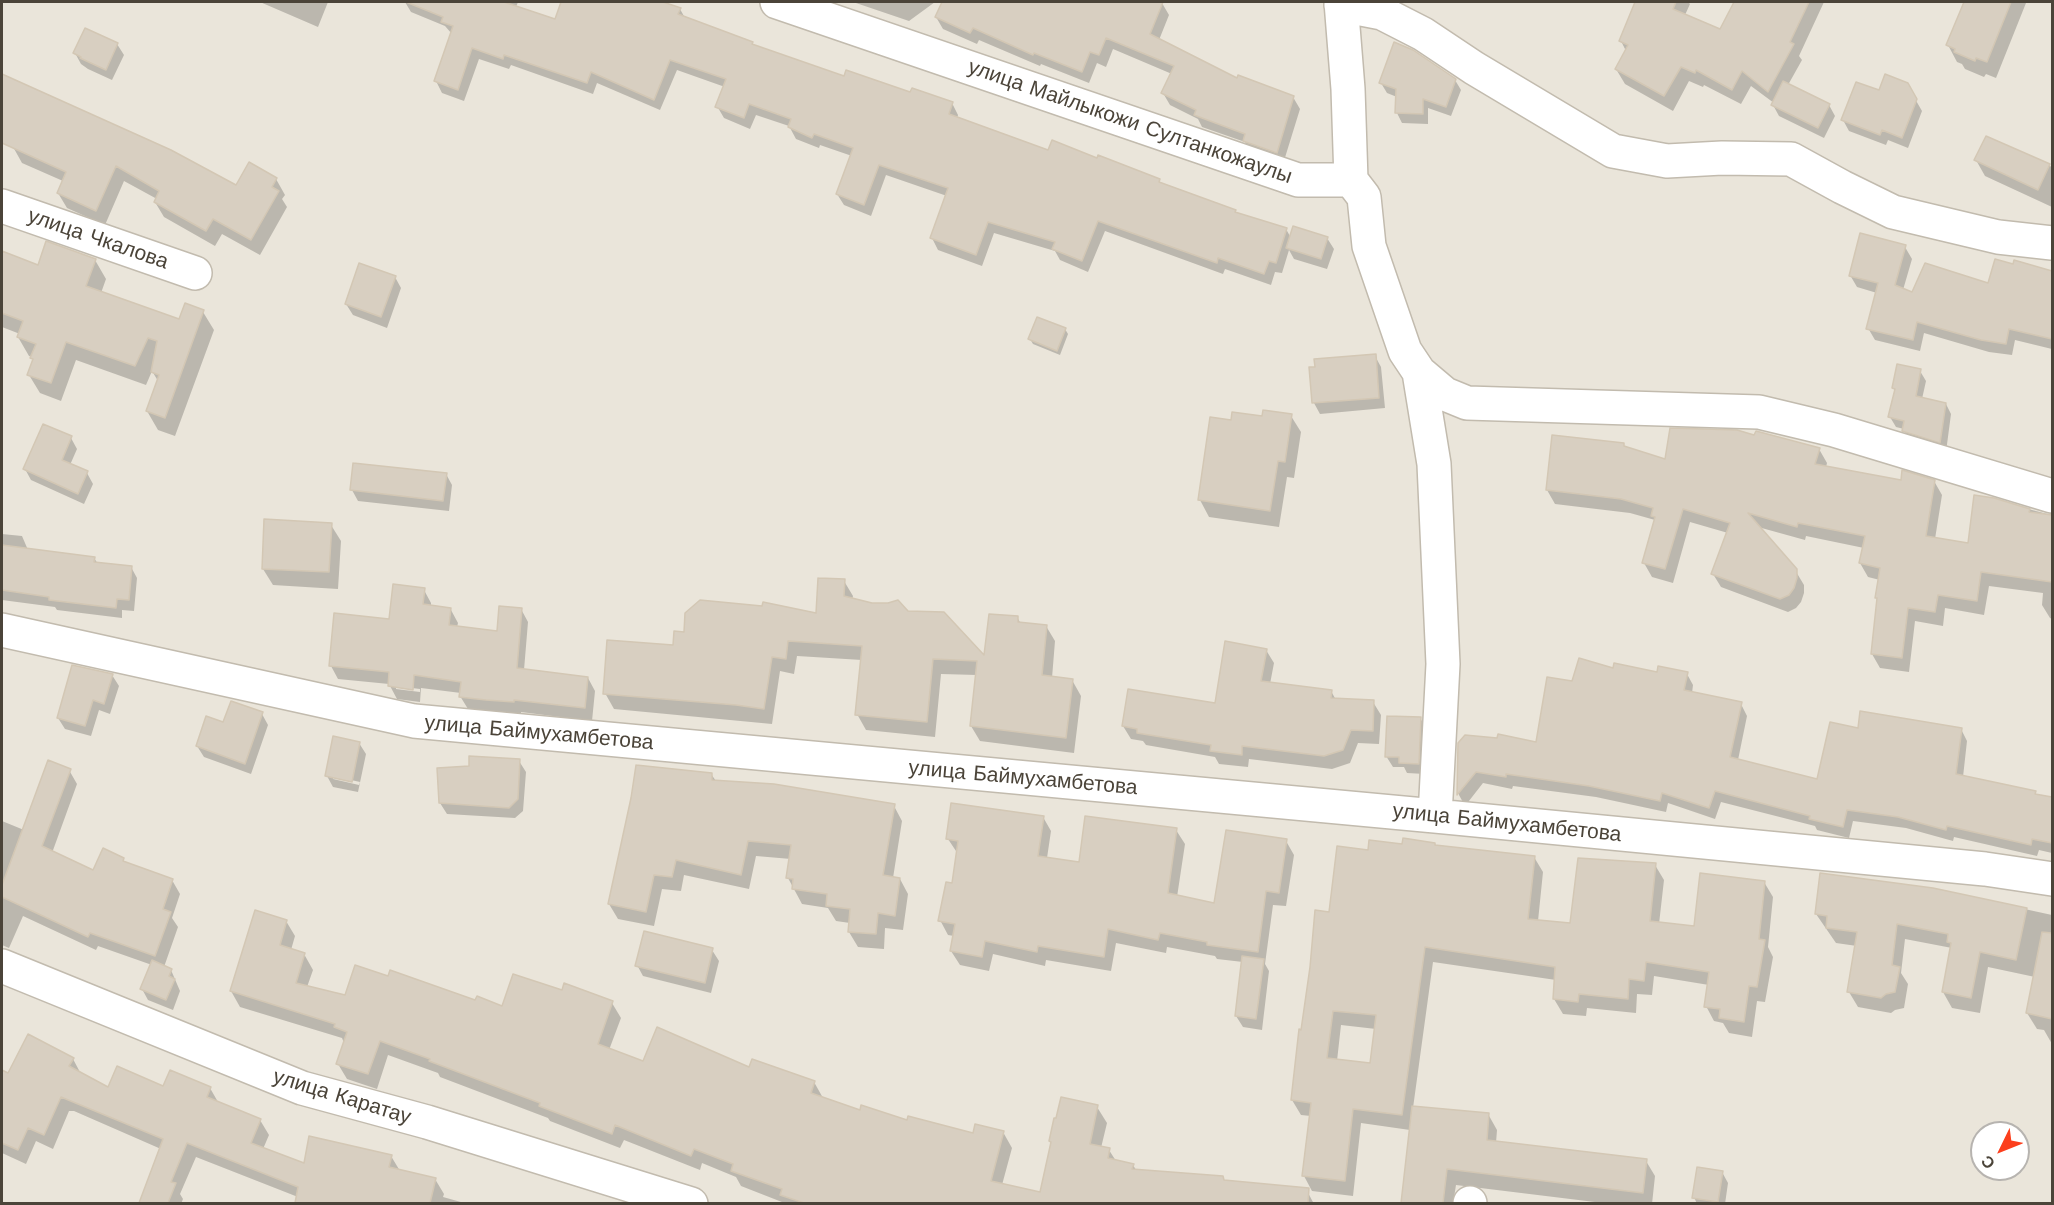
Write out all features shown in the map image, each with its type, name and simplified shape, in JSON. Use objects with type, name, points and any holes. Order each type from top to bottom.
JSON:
[{"type":"street","name":"улица Майлыкожи Султанкожаулы","points":[[777,2],[1298,180],[1351,180]]},
{"type":"street","points":[[2052,243],[1998,237],[1893,212],[1842,188],[1791,159],[1722,158],[1667,161],[1612,151],[1483,74],[1423,34],[1382,14],[1341,3],[1348,89],[1351,180],[1364,197],[1369,246],[1405,351],[1419,372],[1445,394],[1467,403],[1759,412],[1834,430],[2052,496]]},
{"type":"street","name":"улица Чкалова","points":[[2,206],[195,273]]},
{"type":"street","points":[[1419,372],[1434,464],[1443,664],[1435,816]]},
{"type":"street","name":"улица Баймухамбетова","points":[[2,630],[414,721],[1985,869],[2052,879]]},
{"type":"street","name":"улица Каратау","points":[[2,966],[302,1088],[427,1122],[691,1203]]},
{"type":"shaded area","points":[[2,2],[2052,2],[2052,1203],[2,1204]]},
{"type":"building","points":[[406,2],[504,2],[555,19],[561,2],[663,2],[681,8],[678,14],[753,42],[752,44],[844,76],[846,70],[910,92],[912,88],[953,102],[949,114],[1048,150],[1052,140],[1097,158],[1098,155],[1160,179],[1159,182],[1236,210],[1235,212],[1287,228],[1276,263],[1269,261],[1264,274],[1218,258],[1217,263],[1098,221],[1082,261],[1052,249],[1055,242],[988,222],[976,255],[930,238],[948,188],[879,165],[864,205],[836,194],[853,148],[814,134],[812,138],[788,127],[791,119],[749,104],[744,118],[715,107],[726,79],[670,60],[654,100],[591,72],[587,83],[504,55],[503,59],[472,48],[458,90],[434,81],[453,26],[441,22],[443,17]]},
{"type":"building","points":[[942,2],[1163,2],[1150,34],[1237,78],[1238,75],[1294,96],[1277,153],[1243,141],[1245,134],[1194,115],[1196,110],[1161,93],[1174,66],[1106,38],[1099,55],[1090,52],[1082,72],[1034,53],[1033,55],[973,28],[970,33],[935,17]]},
{"type":"building","points":[[1635,2],[1676,2],[1673,9],[1720,29],[1734,2],[1809,2],[1790,42],[1794,44],[1768,92],[1742,71],[1732,90],[1696,70],[1695,73],[1681,67],[1664,96],[1615,69],[1628,45],[1619,41]]},
{"type":"building","points":[[1964,2],[2011,2],[1987,62],[1976,58],[1975,61],[1954,52],[1955,49],[1946,45]]},
{"type":"building","points":[[85,28],[118,43],[106,70],[73,53]]},
{"type":"building","points":[[1394,42],[1413,50],[1456,79],[1446,107],[1423,99],[1423,114],[1395,113],[1396,89],[1379,83]]},
{"type":"building","points":[[2,74],[171,150],[236,185],[249,162],[277,178],[272,187],[279,191],[251,240],[213,219],[206,231],[154,202],[159,191],[116,166],[96,211],[57,193],[66,172],[2,143]]},
{"type":"building","points":[[1885,74],[1908,83],[1917,99],[1902,138],[1882,130],[1880,135],[1841,120],[1856,82],[1879,90]]},
{"type":"building","points":[[1783,81],[1830,104],[1818,128],[1771,105]]},
{"type":"building","points":[[1986,136],[2050,164],[2038,190],[1974,160]]},
{"type":"building","points":[[1293,226],[1328,237],[1321,259],[1286,248]]},
{"type":"building","points":[[1860,233],[1906,245],[1895,285],[1912,292],[1925,263],[1988,283],[1995,259],[2013,264],[2014,260],[2052,271],[2052,339],[2009,329],[2006,344],[1981,340],[1917,322],[1913,340],[1866,329],[1878,283],[1849,276]]},
{"type":"building","points":[[46,241],[96,259],[86,286],[179,319],[185,303],[204,310],[165,418],[146,411],[159,375],[151,372],[157,341],[148,338],[135,366],[66,342],[51,383],[27,375],[33,359],[30,358],[36,344],[17,337],[23,321],[2,313],[2,251],[38,265]]},
{"type":"building","points":[[359,263],[396,276],[381,317],[345,304]]},
{"type":"building","points":[[1037,317],[1066,328],[1057,351],[1028,339]]},
{"type":"building","points":[[1376,354],[1379,398],[1312,403],[1309,367],[1315,367],[1314,359]]},
{"type":"building","points":[[1897,364],[1921,369],[1916,396],[1946,403],[1940,443],[1902,431],[1904,421],[1888,417],[1895,389],[1892,388]]},
{"type":"building","points":[[1263,410],[1292,414],[1285,462],[1278,461],[1270,511],[1198,500],[1210,417],[1231,420],[1232,412],[1262,416]]},
{"type":"building","points":[[43,424],[72,436],[62,460],[88,471],[78,494],[23,469]]},
{"type":"building","points":[[1670,428],[1737,430],[1754,435],[1756,431],[1820,448],[1815,464],[1901,480],[1902,470],[1935,480],[1926,536],[1968,543],[1974,495],[1994,498],[2030,509],[2029,512],[2052,515],[2052,582],[1981,572],[1977,601],[1938,595],[1935,612],[1908,608],[1902,658],[1871,654],[1877,598],[1875,598],[1880,568],[1859,563],[1865,536],[1798,523],[1797,527],[1748,513],[1797,569],[1794,588],[1789,595],[1780,599],[1711,574],[1730,523],[1683,509],[1665,569],[1642,563],[1655,517],[1651,516],[1653,508],[1621,499],[1546,490],[1552,435],[1624,443],[1624,446],[1665,459]]},
{"type":"building","points":[[353,463],[447,473],[443,501],[350,490]]},
{"type":"building","points":[[264,519],[332,523],[329,572],[262,569]]},
{"type":"building","points":[[2,545],[95,557],[94,562],[132,566],[129,600],[117,599],[116,608],[49,600],[49,597],[2,590]]},
{"type":"building","points":[[818,578],[845,579],[844,596],[872,603],[888,603],[898,600],[908,611],[944,612],[984,655],[989,614],[1018,616],[1018,622],[1047,625],[1042,675],[1073,679],[1066,738],[970,726],[977,661],[933,659],[927,722],[855,715],[862,646],[788,641],[786,659],[772,657],[764,709],[603,694],[607,640],[673,645],[674,631],[684,632],[685,613],[700,600],[762,606],[763,602],[816,613]]},
{"type":"building","points":[[393,584],[425,588],[423,604],[451,608],[449,625],[497,631],[499,606],[522,608],[517,668],[588,677],[585,708],[459,697],[461,682],[414,675],[413,690],[388,686],[389,672],[329,666],[334,613],[389,619]]},
{"type":"building","points":[[1225,641],[1267,649],[1261,681],[1332,690],[1331,698],[1374,700],[1373,731],[1351,730],[1343,750],[1324,756],[1242,746],[1242,755],[1210,751],[1211,745],[1137,733],[1137,729],[1122,726],[1128,689],[1215,703]]},
{"type":"building","points":[[1579,658],[1613,668],[1614,663],[1657,672],[1658,666],[1688,672],[1684,690],[1742,702],[1730,757],[1817,779],[1830,722],[1858,728],[1860,711],[1962,728],[1956,774],[2036,791],[2035,794],[2052,797],[2052,843],[2032,839],[2031,845],[1947,826],[1946,830],[1898,817],[1847,810],[1843,827],[1715,791],[1709,808],[1662,793],[1660,801],[1589,786],[1506,774],[1506,777],[1476,772],[1457,795],[1458,743],[1465,735],[1497,738],[1498,734],[1536,742],[1547,677],[1572,681]]},
{"type":"building","points":[[72,665],[113,674],[104,704],[93,700],[85,726],[57,718]]},
{"type":"building","points":[[231,701],[263,712],[245,764],[196,746],[206,716],[223,722]]},
{"type":"building","points":[[1387,716],[1421,717],[1419,764],[1399,763],[1399,757],[1385,757]]},
{"type":"building","points":[[333,736],[360,742],[352,782],[325,776]]},
{"type":"building","points":[[469,756],[520,759],[518,799],[509,808],[439,803],[437,768],[469,766]]},
{"type":"building","points":[[48,760],[71,769],[42,846],[93,870],[103,848],[124,858],[123,861],[173,879],[163,909],[171,912],[155,956],[90,933],[88,937],[2,897],[2,885]]},
{"type":"building","points":[[636,765],[712,773],[712,780],[774,784],[895,804],[883,875],[900,878],[895,916],[878,913],[876,934],[848,932],[850,909],[826,906],[827,894],[792,889],[793,879],[786,878],[791,845],[748,841],[741,875],[676,860],[672,877],[654,875],[646,912],[608,904]]},
{"type":"building","points":[[951,803],[1044,816],[1038,856],[1079,862],[1085,816],[1177,828],[1168,893],[1214,903],[1226,830],[1287,839],[1279,893],[1266,891],[1258,952],[1207,945],[1207,942],[1160,933],[1158,940],[1108,929],[1104,957],[1038,946],[1037,952],[985,941],[982,957],[950,951],[955,924],[938,921],[946,882],[952,883],[958,841],[946,839]]},
{"type":"building","points":[[1403,838],[1435,843],[1435,845],[1535,856],[1528,919],[1570,923],[1578,858],[1656,863],[1650,921],[1694,926],[1700,873],[1765,881],[1759,939],[1765,940],[1757,987],[1749,986],[1744,1022],[1719,1018],[1720,1009],[1704,1007],[1709,972],[1646,962],[1644,981],[1629,979],[1628,999],[1579,994],[1578,1002],[1553,999],[1555,967],[1425,947],[1402,1115],[1353,1109],[1345,1181],[1302,1176],[1311,1103],[1291,1100],[1299,1029],[1301,1030],[1310,967],[1315,910],[1329,912],[1337,846],[1368,850],[1369,840],[1402,844]],"holes":[[[1333,1011],[1376,1015],[1370,1063],[1327,1058]]]},
{"type":"building","points":[[1820,873],[1933,888],[2027,908],[2016,960],[1980,952],[1971,998],[1942,992],[1951,943],[1947,942],[1948,934],[1897,924],[1892,965],[1900,967],[1895,992],[1881,998],[1847,992],[1857,932],[1826,928],[1827,916],[1815,914]]},
{"type":"building","points":[[255,910],[287,920],[280,945],[305,953],[296,983],[345,995],[355,965],[388,976],[390,970],[475,1000],[477,996],[502,1006],[513,974],[562,990],[564,983],[613,1001],[598,1044],[643,1061],[657,1027],[749,1067],[752,1059],[815,1081],[811,1093],[860,1110],[861,1105],[907,1120],[908,1116],[973,1133],[975,1124],[1004,1131],[991,1181],[1040,1192],[1054,1118],[1056,1118],[1061,1097],[1098,1105],[1090,1144],[1110,1148],[1108,1158],[1134,1164],[1132,1169],[1223,1176],[1224,1180],[1309,1188],[1308,1203],[804,1203],[780,1195],[782,1189],[731,1171],[733,1164],[694,1149],[691,1156],[615,1125],[612,1134],[539,1106],[540,1103],[380,1041],[368,1074],[336,1064],[347,1032],[334,1027],[335,1024],[230,991]]},
{"type":"building","points":[[644,931],[713,948],[705,983],[635,966]]},
{"type":"building","points":[[2042,932],[2052,933],[2052,1019],[2026,1013]]},
{"type":"building","points":[[1242,956],[1264,959],[1256,1019],[1235,1016]]},
{"type":"building","points":[[152,960],[172,969],[169,976],[175,979],[166,1000],[140,989]]},
{"type":"building","points":[[28,1034],[74,1058],[69,1066],[108,1087],[117,1066],[163,1086],[170,1070],[211,1087],[207,1097],[261,1119],[251,1143],[304,1163],[309,1136],[392,1155],[389,1167],[436,1178],[430,1203],[295,1203],[298,1187],[187,1143],[171,1182],[176,1183],[168,1203],[139,1203],[163,1139],[61,1097],[44,1135],[28,1128],[18,1150],[2,1143],[2,1070],[8,1073]]},
{"type":"building","points":[[1412,1106],[1489,1113],[1487,1140],[1647,1159],[1643,1193],[1447,1169],[1443,1203],[1401,1203]]},
{"type":"building","points":[[1697,1167],[1723,1171],[1718,1202],[1692,1198]]}]
